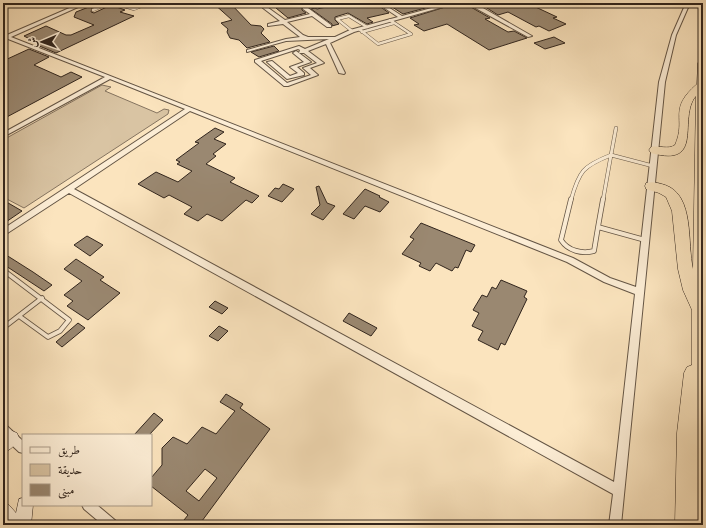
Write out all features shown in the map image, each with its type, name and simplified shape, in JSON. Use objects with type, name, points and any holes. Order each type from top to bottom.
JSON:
[{"type":"highway","points":[[701,525],[700,86],[703,63]]},
{"type":"highway","points":[[655,150],[672,152],[679,149],[684,140],[685,105],[690,95],[700,86]]},
{"type":"highway","points":[[651,186],[666,191],[672,195],[676,201],[684,262],[688,280],[700,310]]},
{"type":"highway","points":[[686,525],[687,433],[690,396],[700,335]]},
{"type":"main road","points":[[23,525],[25,506]]},
{"type":"main road","points":[[3,511],[18,525]]},
{"type":"street","points":[[5,36],[85,3]]},
{"type":"street","points":[[325,3],[305,8],[329,26]]},
{"type":"street","points":[[379,3],[402,18]]},
{"type":"street","points":[[295,82],[270,62],[304,51],[352,31],[392,22],[455,3]]},
{"type":"street","points":[[476,3],[472,4],[530,36]]},
{"type":"street","points":[[615,525],[665,65],[674,35],[688,3]]},
{"type":"street","points":[[265,8],[301,36],[308,38]]},
{"type":"street","points":[[270,25],[313,14]]},
{"type":"street","points":[[5,36],[188,110],[570,260],[607,280],[640,292]]},
{"type":"street","points":[[249,51],[286,40],[336,38]]},
{"type":"street","points":[[327,42],[342,73]]},
{"type":"street","points":[[299,47],[304,51],[321,63],[306,68],[315,75],[286,85],[257,61],[299,47]]},
{"type":"street","points":[[289,78],[302,74],[293,67],[308,62],[296,53]]},
{"type":"street","points":[[3,135],[108,78]]},
{"type":"street","points":[[3,233],[188,110]]},
{"type":"street","points":[[68,189],[619,491]]},
{"type":"street","points":[[6,438],[22,447]]},
{"type":"street","points":[[89,506],[112,525]]},
{"type":"lane","points":[[93,10],[109,3]]},
{"type":"lane","points":[[114,3],[132,9],[149,3]]},
{"type":"lane","points":[[352,31],[337,19],[349,16],[367,27]]},
{"type":"lane","points":[[392,22],[411,34],[378,44],[361,30],[392,22]]},
{"type":"lane","points":[[616,128],[611,155],[598,227],[594,251],[586,253],[568,248],[564,245],[562,240],[576,184],[583,170],[591,163],[611,155],[653,166]]},
{"type":"lane","points":[[598,227],[645,240]]},
{"type":"lane","points":[[3,270],[69,318],[66,325],[54,335],[46,336],[19,316]]},
{"type":"lane","points":[[3,328],[42,298]]},
{"type":"green space","points":[[102,85],[111,87],[105,91],[157,113],[164,109],[169,110],[168,114],[24,208],[3,197],[3,140]]},
{"type":"building","points":[[102,3],[92,8],[91,12],[94,13],[111,5],[125,10],[120,12],[134,16],[56,53],[37,45],[39,44],[24,36],[46,26],[66,35],[71,35],[94,25],[74,17],[76,12]]},
{"type":"building","points":[[213,3],[230,3],[251,25],[261,26],[264,29],[261,33],[270,42],[247,48],[239,40],[230,38],[227,32],[228,29],[221,23],[232,20]]},
{"type":"building","points":[[293,3],[309,4],[302,7],[302,10],[306,13],[288,18],[276,8]]},
{"type":"building","points":[[345,3],[375,3],[389,13],[367,18],[373,22],[367,24],[348,13],[335,17],[335,20],[339,24],[332,26],[332,24],[311,9]]},
{"type":"building","points":[[386,3],[444,3],[403,14]]},
{"type":"building","points":[[458,3],[469,3],[469,6],[490,18],[485,19],[508,32],[514,31],[527,38],[489,50],[447,24],[424,31],[414,25],[419,24],[410,18]]},
{"type":"building","points":[[479,3],[527,3],[557,17],[553,18],[566,24],[549,31],[539,26],[536,27],[508,12],[498,15]]},
{"type":"building","points":[[554,37],[565,43],[545,49],[534,43]]},
{"type":"building","points":[[274,46],[279,51],[259,57],[251,52]]},
{"type":"building","points":[[29,49],[49,57],[34,65],[61,77],[71,72],[82,77],[3,119],[3,61]]},
{"type":"building","points":[[215,128],[224,132],[214,139],[226,144],[213,154],[216,156],[206,164],[235,178],[230,182],[259,196],[252,203],[246,200],[222,221],[207,214],[198,221],[184,214],[192,207],[169,195],[164,198],[138,184],[156,172],[178,182],[192,171],[177,164],[180,162],[176,160],[199,143],[195,142]]},
{"type":"building","points":[[283,184],[294,189],[282,202],[268,196],[275,188],[279,189]]},
{"type":"building","points":[[319,186],[327,203],[335,206],[323,220],[311,214],[320,205],[316,187]]},
{"type":"building","points":[[365,189],[389,202],[380,212],[365,206],[354,219],[343,214]]},
{"type":"building","points":[[3,200],[22,211],[3,224]]},
{"type":"building","points":[[421,223],[475,245],[471,252],[466,250],[458,268],[455,267],[452,271],[436,263],[430,271],[419,266],[421,263],[402,254],[414,239],[410,237]]},
{"type":"building","points":[[87,236],[103,245],[90,256],[74,245]]},
{"type":"building","points":[[3,253],[52,285],[44,291],[3,264]]},
{"type":"building","points":[[76,259],[104,277],[100,280],[120,293],[88,320],[67,306],[73,301],[64,295],[82,281],[64,269]]},
{"type":"building","points":[[501,280],[527,291],[524,297],[527,299],[505,345],[501,343],[498,350],[478,340],[483,331],[472,326],[479,313],[473,310],[482,295],[487,297],[492,287],[496,289]]},
{"type":"building","points":[[215,301],[228,308],[222,314],[209,307]]},
{"type":"building","points":[[349,313],[377,328],[371,336],[343,321]]},
{"type":"building","points":[[78,323],[85,328],[62,347],[56,342]]},
{"type":"building","points":[[219,326],[228,331],[218,341],[209,336]]},
{"type":"building","points":[[226,394],[243,404],[240,408],[270,429],[199,525],[180,525],[188,515],[152,487],[152,477],[162,465],[162,448],[173,437],[187,444],[202,427],[216,434],[235,411],[220,402]],"holes":[[[205,469],[217,478],[199,501],[186,491]]]},
{"type":"building","points":[[154,413],[163,420],[150,434],[135,434]]}]
